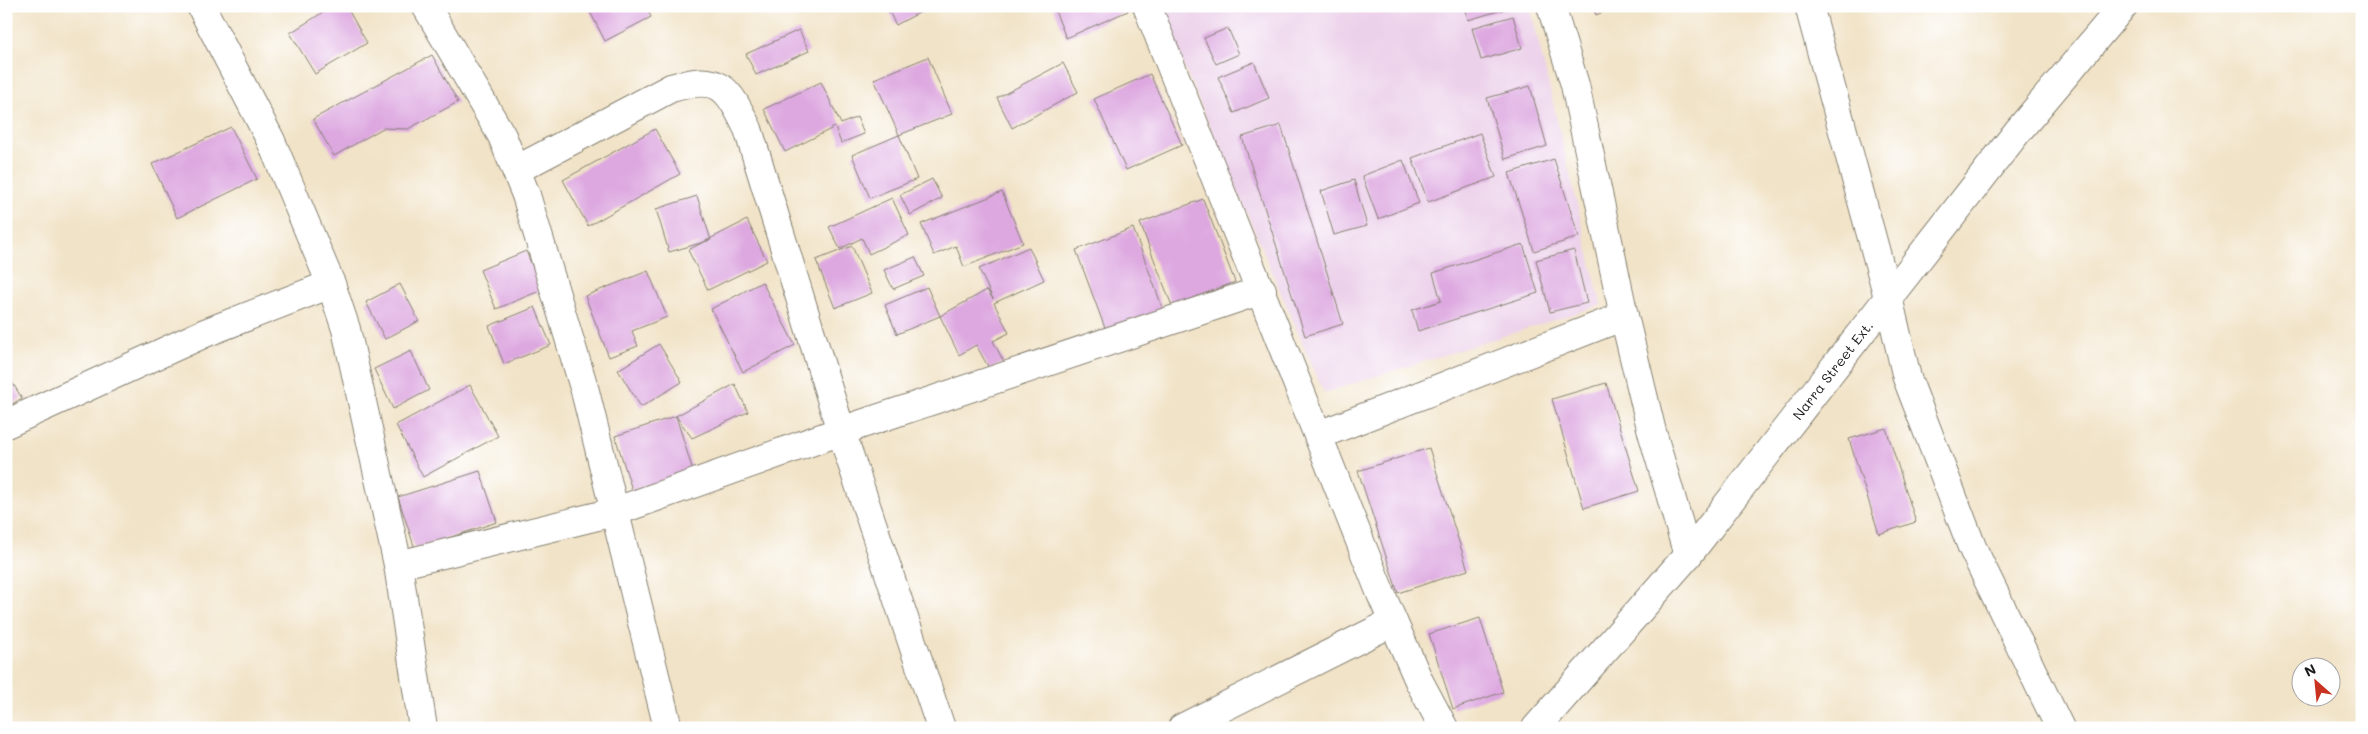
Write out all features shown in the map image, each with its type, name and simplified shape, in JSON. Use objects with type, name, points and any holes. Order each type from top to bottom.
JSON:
[{"type":"street","points":[[201,6],[271,141],[331,284],[346,329],[398,565],[423,728]]},
{"type":"street","points":[[426,6],[502,136],[531,213],[586,391],[668,728]]},
{"type":"street","points":[[1147,6],[1394,622],[1419,681],[1444,728]]},
{"type":"street","points":[[1551,6],[1575,85],[1624,316],[1652,432],[1688,555]]},
{"type":"street","points":[[1809,6],[1888,297],[1907,378],[1972,546],[2060,728]]},
{"type":"street","name":"Narra Street Ext.","points":[[1536,728],[1688,555],[2018,131],[2123,6]]},
{"type":"street","points":[[516,170],[671,88],[696,81],[716,84],[733,98],[748,129],[841,431],[941,728]]},
{"type":"street","points":[[6,424],[205,333],[331,284]]},
{"type":"street","points":[[398,565],[614,512],[841,431],[1262,290]]},
{"type":"street","points":[[1319,435],[1624,316]]},
{"type":"street","points":[[1182,728],[1394,622]]},
{"type":"shaded area","points":[[1158,6],[1530,6],[1601,305],[1324,393]]},
{"type":"building","points":[[333,6],[346,6],[367,43],[315,74],[290,33]]},
{"type":"building","points":[[587,6],[646,6],[651,17],[605,41]]},
{"type":"building","points":[[886,6],[932,6],[896,25]]},
{"type":"building","points":[[1053,6],[1126,6],[1128,11],[1066,38]]},
{"type":"building","points":[[1465,6],[1512,6],[1512,7],[1468,20]]},
{"type":"building","points":[[1593,6],[1618,6],[1596,15]]},
{"type":"building","points":[[1513,16],[1522,48],[1481,60],[1472,28]]},
{"type":"building","points":[[1228,28],[1239,54],[1216,64],[1204,38]]},
{"type":"building","points":[[799,30],[809,51],[756,75],[746,54]]},
{"type":"building","points":[[432,55],[458,102],[408,129],[383,128],[334,156],[313,119]]},
{"type":"building","points":[[928,57],[952,114],[899,135],[874,79]]},
{"type":"building","points":[[1254,62],[1269,98],[1234,113],[1218,77]]},
{"type":"building","points":[[1063,63],[1078,92],[1012,128],[997,98]]},
{"type":"building","points":[[1150,74],[1182,145],[1126,170],[1094,99]]},
{"type":"building","points":[[821,82],[841,124],[857,117],[864,134],[841,143],[835,127],[785,152],[764,109]]},
{"type":"building","points":[[1530,86],[1547,146],[1505,159],[1487,98]]},
{"type":"building","points":[[1281,125],[1343,324],[1305,336],[1242,137]]},
{"type":"building","points":[[231,127],[257,179],[177,218],[152,164]]},
{"type":"building","points":[[655,129],[680,174],[588,226],[563,180]]},
{"type":"building","points":[[1480,133],[1496,177],[1428,202],[1412,158]]},
{"type":"building","points":[[899,135],[917,179],[870,198],[852,155]]},
{"type":"building","points":[[1554,159],[1579,237],[1534,251],[1509,173]]},
{"type":"building","points":[[1403,160],[1419,203],[1378,219],[1362,176]]},
{"type":"building","points":[[932,179],[942,198],[910,215],[900,195]]},
{"type":"building","points":[[1354,180],[1367,226],[1334,235],[1321,191]]},
{"type":"building","points":[[1002,192],[1023,243],[964,267],[956,246],[934,255],[921,224]]},
{"type":"building","points":[[697,196],[711,240],[669,252],[656,209]]},
{"type":"building","points":[[892,198],[909,235],[869,254],[862,238],[840,249],[829,227]]},
{"type":"building","points":[[1203,199],[1235,282],[1172,306],[1140,223]]},
{"type":"building","points":[[747,220],[767,261],[708,290],[688,250]]},
{"type":"building","points":[[1133,228],[1163,309],[1106,331],[1076,250]]},
{"type":"building","points":[[1523,244],[1538,293],[1418,331],[1412,310],[1441,301],[1433,273]]},
{"type":"building","points":[[852,246],[872,293],[835,308],[816,260]]},
{"type":"building","points":[[1029,247],[1044,280],[994,303],[1009,333],[993,341],[1004,362],[990,370],[976,345],[959,355],[940,316],[987,290],[993,299],[979,269]]},
{"type":"building","points":[[1574,250],[1587,303],[1550,312],[1536,260]]},
{"type":"building","points":[[526,251],[542,290],[496,309],[480,270]]},
{"type":"building","points":[[915,257],[924,276],[893,289],[884,270]]},
{"type":"building","points":[[648,271],[667,317],[632,331],[638,346],[609,357],[585,296]]},
{"type":"building","points":[[762,282],[795,345],[743,372],[711,309]]},
{"type":"building","points":[[400,284],[419,321],[385,339],[366,302]]},
{"type":"building","points":[[927,287],[940,316],[897,334],[885,305]]},
{"type":"building","points":[[535,307],[551,345],[504,364],[489,326]]},
{"type":"building","points":[[659,344],[682,382],[641,407],[618,370]]},
{"type":"building","points":[[411,351],[429,390],[393,409],[374,369]]},
{"type":"building","points":[[6,373],[22,398],[6,408]]},
{"type":"building","points":[[1606,383],[1639,491],[1584,508],[1552,399]]},
{"type":"building","points":[[735,384],[748,412],[692,438],[676,416]]},
{"type":"building","points":[[470,385],[498,436],[423,477],[396,425]]},
{"type":"building","points":[[676,416],[693,471],[632,490],[615,436]]},
{"type":"building","points":[[1886,428],[1916,522],[1879,534],[1849,439]]},
{"type":"building","points":[[1429,448],[1468,570],[1398,593],[1358,471]]},
{"type":"building","points":[[480,471],[497,522],[415,549],[398,497]]},
{"type":"building","points":[[1480,618],[1503,692],[1453,709],[1429,634]]}]
